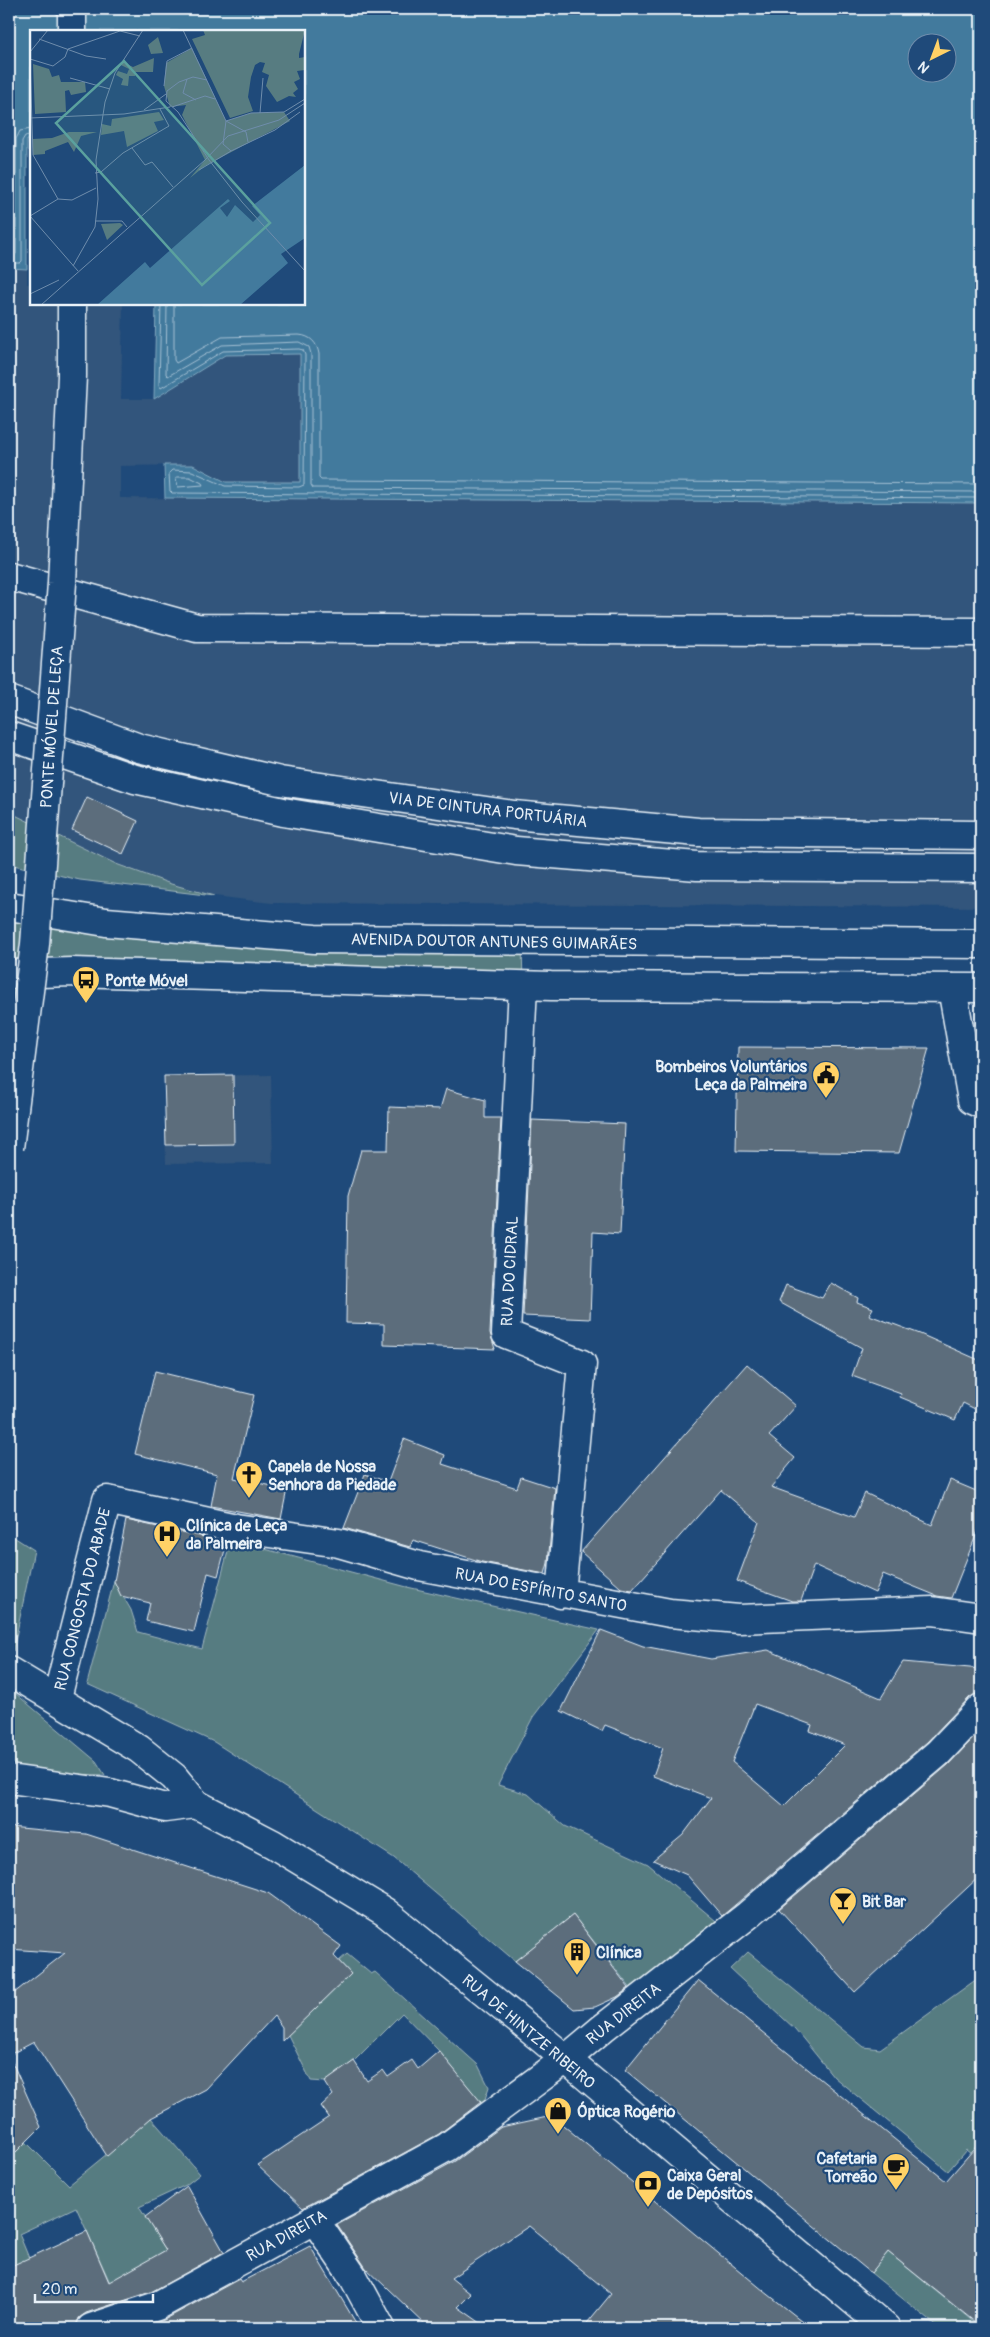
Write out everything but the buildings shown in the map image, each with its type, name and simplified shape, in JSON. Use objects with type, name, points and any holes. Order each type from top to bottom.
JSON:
[{"type":"street","points":[[72,9],[72,30]]},
{"type":"street","name":"PONTE MÓVEL DE LEÇA","points":[[9,1148],[36,934],[62,583],[72,376],[72,305]]},
{"type":"street","points":[[9,576],[197,628],[981,632]]},
{"type":"street","name":"VIA DE CINTURA PORTUÁRIA","points":[[9,700],[139,748],[280,781],[514,815],[698,832],[981,835]]},
{"type":"street","name":"VIA DE CINTURA PORTUÁRIA","points":[[9,736],[135,779],[283,812],[516,851],[697,866],[981,868]]},
{"type":"street","name":"AVENIDA DOUTOR ANTUNES GUIMARÃES","points":[[9,906],[106,922],[315,939],[981,944]]},
{"type":"street","points":[[522,942],[522,986]]},
{"type":"street","points":[[836,944],[836,986]]},
{"type":"street","points":[[9,974],[72,972],[522,986],[981,988]]},
{"type":"street","name":"RUA DO CIDRAL","points":[[522,986],[506,1334],[582,1364],[561,1594]]},
{"type":"street","points":[[952,988],[972,1100],[981,1104]]},
{"type":"street","name":"RUA DO ESPÍRITO SANTO","points":[[108,1500],[236,1528],[339,1543],[420,1566],[670,1613],[739,1619],[932,1611],[981,1618]]},
{"type":"street","name":"RUA CONGOSTA DO ABADE","points":[[57,1698],[108,1500]]},
{"type":"street","name":"RUA DE HINTZE RIBEIRO","points":[[9,1671],[57,1698],[139,1749],[174,1777],[196,1804],[273,1844],[385,1912],[566,2059],[886,2328]]},
{"type":"street","name":"RUA DIREITA","points":[[91,2328],[157,2306],[447,2147],[566,2059],[748,1915],[938,1753],[981,1708]]},
{"type":"street","points":[[9,1779],[110,1793],[165,1808],[196,1804]]},
{"type":"street","points":[[314,2220],[354,2278],[381,2328]]},
{"type":"shaded area","points":[[9,267],[27,269],[27,284],[30,284],[30,305],[123,305],[121,399],[154,399],[225,355],[300,354],[300,482],[226,482],[193,465],[120,466],[120,498],[981,503],[981,907],[271,903],[214,896],[171,884],[116,864],[9,812]]},
{"type":"shaded area","points":[[271,1075],[273,1163],[166,1164],[164,1076]]},
{"type":"green space","points":[[9,812],[116,864],[171,884],[214,896],[80,880],[9,864]]},
{"type":"green space","points":[[9,906],[522,942],[523,986],[32,973],[9,1150]]},
{"type":"green space","points":[[9,1534],[34,1550],[13,1651],[9,1648]]},
{"type":"green space","points":[[231,1540],[407,1587],[599,1630],[533,1717],[498,1785],[528,1794],[565,1826],[648,1864],[716,1921],[632,1990],[573,1915],[515,1961],[394,1858],[214,1742],[87,1684],[114,1581],[131,1610],[138,1632],[202,1649]]},
{"type":"green space","points":[[9,1688],[96,1761],[105,1775],[46,1773],[9,1768]]},
{"type":"green space","points":[[748,1952],[864,2047],[880,2049],[981,1976],[981,2162],[966,2150],[948,2171],[834,2077],[795,2029],[730,1969]]},
{"type":"green space","points":[[347,1954],[371,1974],[375,1972],[478,2065],[489,2087],[483,2105],[439,2051],[402,2013],[354,2061],[325,2082],[311,2081],[288,2035],[351,1974],[339,1961]]},
{"type":"green space","points":[[151,2118],[200,2174],[186,2185],[139,2207],[166,2250],[144,2263],[167,2290],[120,2305],[76,2207],[19,2234],[58,2328],[14,2328],[9,2314],[9,2159],[26,2142],[69,2185]]},
{"type":"green space","points":[[888,2252],[981,2328],[939,2328],[871,2273]]},
{"type":"water","points":[[9,9],[981,9],[981,503],[165,498],[164,465],[193,465],[226,482],[300,482],[300,354],[225,355],[154,399],[156,305],[305,305],[305,30],[30,30],[30,140],[27,140],[27,269],[9,268]]},
{"type":"place","name":"Ponte Móvel","points":[[86,1004]]},
{"type":"place","name":"Bombeiros Voluntários Leça da Palmeira","points":[[826,1099]]},
{"type":"place","name":"Capela de Nossa Senhora da Piedade","points":[[249,1499]]},
{"type":"place","name":"Clínica de Leça da Palmeira","points":[[167,1558]]},
{"type":"place","name":"Bit Bar","points":[[843,1925]]},
{"type":"place","name":"Clínica","points":[[577,1976]]},
{"type":"place","name":"Óptica Rogério","points":[[558,2135]]},
{"type":"place","name":"Cafetaria Torreão","points":[[896,2191]]},
{"type":"place","name":"Caixa Geral de Depósitos","points":[[648,2208]]}]
